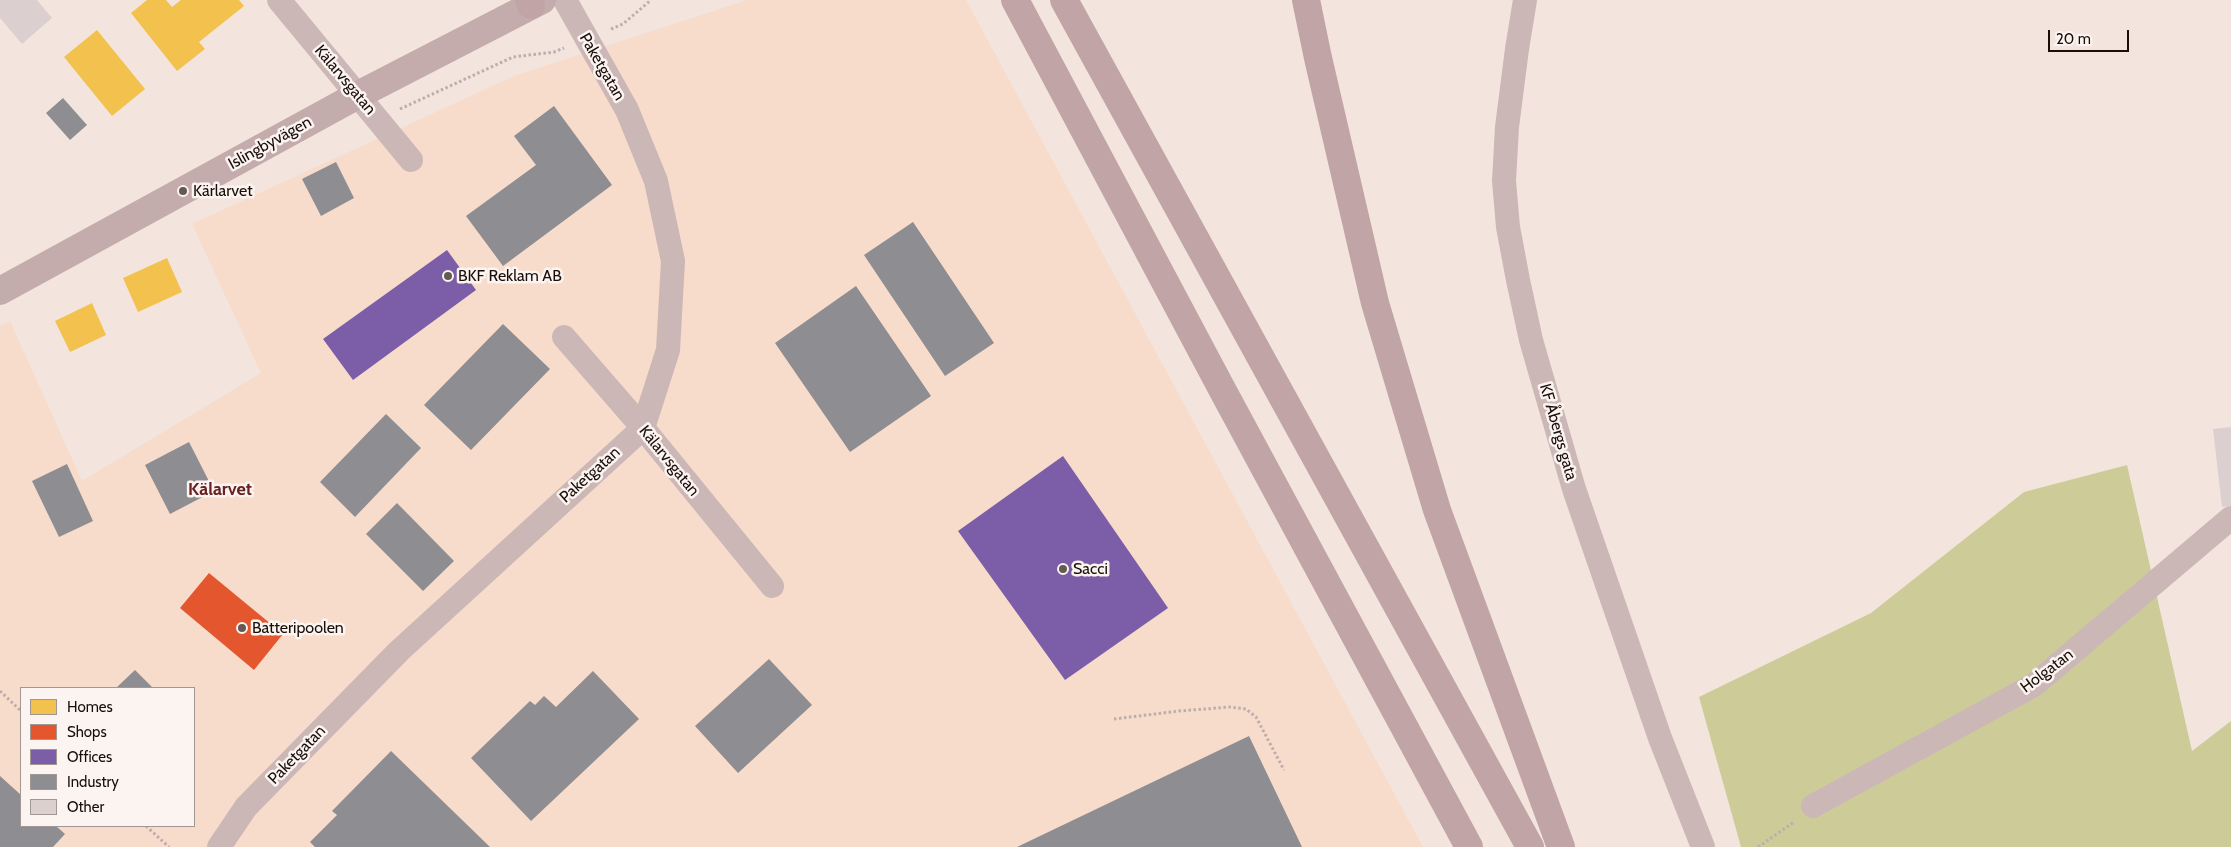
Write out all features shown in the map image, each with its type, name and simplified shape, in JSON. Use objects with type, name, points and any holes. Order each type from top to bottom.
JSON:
[{"type":"highway","points":[[1016,0],[1468,847]]},
{"type":"highway","points":[[1064,0],[1530,847]]},
{"type":"highway","points":[[1306,0],[1376,303],[1434,501],[1561,847]]},
{"type":"street","name":"Kälarvsgatan","points":[[279,0],[411,160]]},
{"type":"street","name":"Paketgatan","points":[[219,847],[246,808],[399,651],[643,428],[668,350],[673,260],[656,181],[627,110],[586,40],[566,0]]},
{"type":"street","name":"KF Åbergs gata","points":[[1525,0],[1516,49],[1506,128],[1504,181],[1508,227],[1518,280],[1531,340],[1574,489],[1660,738],[1703,847]]},
{"type":"street","name":"Islingbyvägen","points":[[0,291],[358,95],[534,2]]},
{"type":"street","name":"Kälarvsgatan","points":[[564,337],[643,428],[772,586]]},
{"type":"street","name":"Holgatan","points":[[1813,806],[2034,685],[2231,518]]},
{"type":"path","points":[[586,40],[623,24],[651,0]]},
{"type":"path","points":[[0,691],[20,710]]},
{"type":"path","points":[[1114,719],[1179,710],[1230,707],[1246,709],[1256,717],[1284,770]]},
{"type":"path","points":[[1758,847],[1776,836],[1813,806]]},
{"type":"path","points":[[147,827],[169,847]]},
{"type":"shaded area","points":[[747,0],[966,0],[1423,847],[0,847],[0,326],[10,321],[82,481],[261,373],[192,224],[514,76]]},
{"type":"shaded area","points":[[2127,465],[2192,751],[2231,721],[2231,847],[1741,847],[1699,697],[1871,613],[2024,492]]},
{"type":"building: Homes","points":[[147,0],[166,0],[172,7],[181,0],[239,0],[244,6],[199,42],[205,49],[177,71],[131,13]]},
{"type":"building: Homes","points":[[97,30],[145,89],[112,116],[64,57]]},
{"type":"building: Homes","points":[[167,258],[182,292],[138,312],[123,278]]},
{"type":"building: Homes","points":[[92,303],[106,335],[70,352],[55,321]]},
{"type":"building: Shops","points":[[209,573],[283,634],[254,670],[180,608]]},
{"type":"building: Offices","points":[[447,250],[476,290],[353,380],[323,339]]},
{"type":"building: Offices","name":"Sacci","points":[[1063,456],[1168,608],[1065,680],[958,531]]},
{"type":"building: Industry","points":[[63,98],[87,125],[70,140],[46,113]]},
{"type":"building: Industry","points":[[554,106],[612,185],[503,266],[466,216],[536,165],[514,136]]},
{"type":"building: Industry","points":[[336,162],[354,198],[321,216],[302,179]]},
{"type":"building: Industry","points":[[913,222],[994,343],[945,376],[864,255]]},
{"type":"building: Industry","points":[[856,286],[931,396],[850,452],[775,343]]},
{"type":"building: Industry","points":[[503,324],[550,369],[471,450],[424,405]]},
{"type":"building: Industry","points":[[386,414],[421,448],[355,517],[320,482]]},
{"type":"building: Industry","points":[[189,442],[214,491],[170,514],[145,465]]},
{"type":"building: Industry","points":[[67,464],[93,521],[59,537],[32,481]]},
{"type":"building: Industry","points":[[397,503],[454,561],[423,591],[366,534]]},
{"type":"building: Industry","points":[[769,659],[812,705],[738,773],[695,726]]},
{"type":"building: Industry","points":[[135,670],[152,687],[117,687]]},
{"type":"building: Industry","points":[[593,671],[639,719],[531,821],[471,758],[530,701],[535,705],[544,696],[556,707]]},
{"type":"building: Industry","points":[[1249,736],[1302,847],[1017,847]]},
{"type":"building: Industry","points":[[391,751],[490,847],[315,847],[310,842],[337,815],[332,811]]},
{"type":"building: Industry","points":[[0,776],[20,794],[20,827],[57,827],[65,834],[53,847],[0,847]]},
{"type":"building: Other","points":[[0,0],[37,0],[52,18],[22,44],[0,18]]},
{"type":"building: Other","points":[[2231,427],[2231,506],[2222,507],[2213,429]]},
{"type":"place","name":"Kärlarvet","points":[[183,191]]},
{"type":"place","name":"BKF Reklam AB","points":[[448,276]]},
{"type":"place","name":"Sacci","points":[[1063,569]]},
{"type":"place","name":"Batteripoolen","points":[[242,628]]},
{"type":"district","name":"Kälarvet","points":[[220,490]]}]
